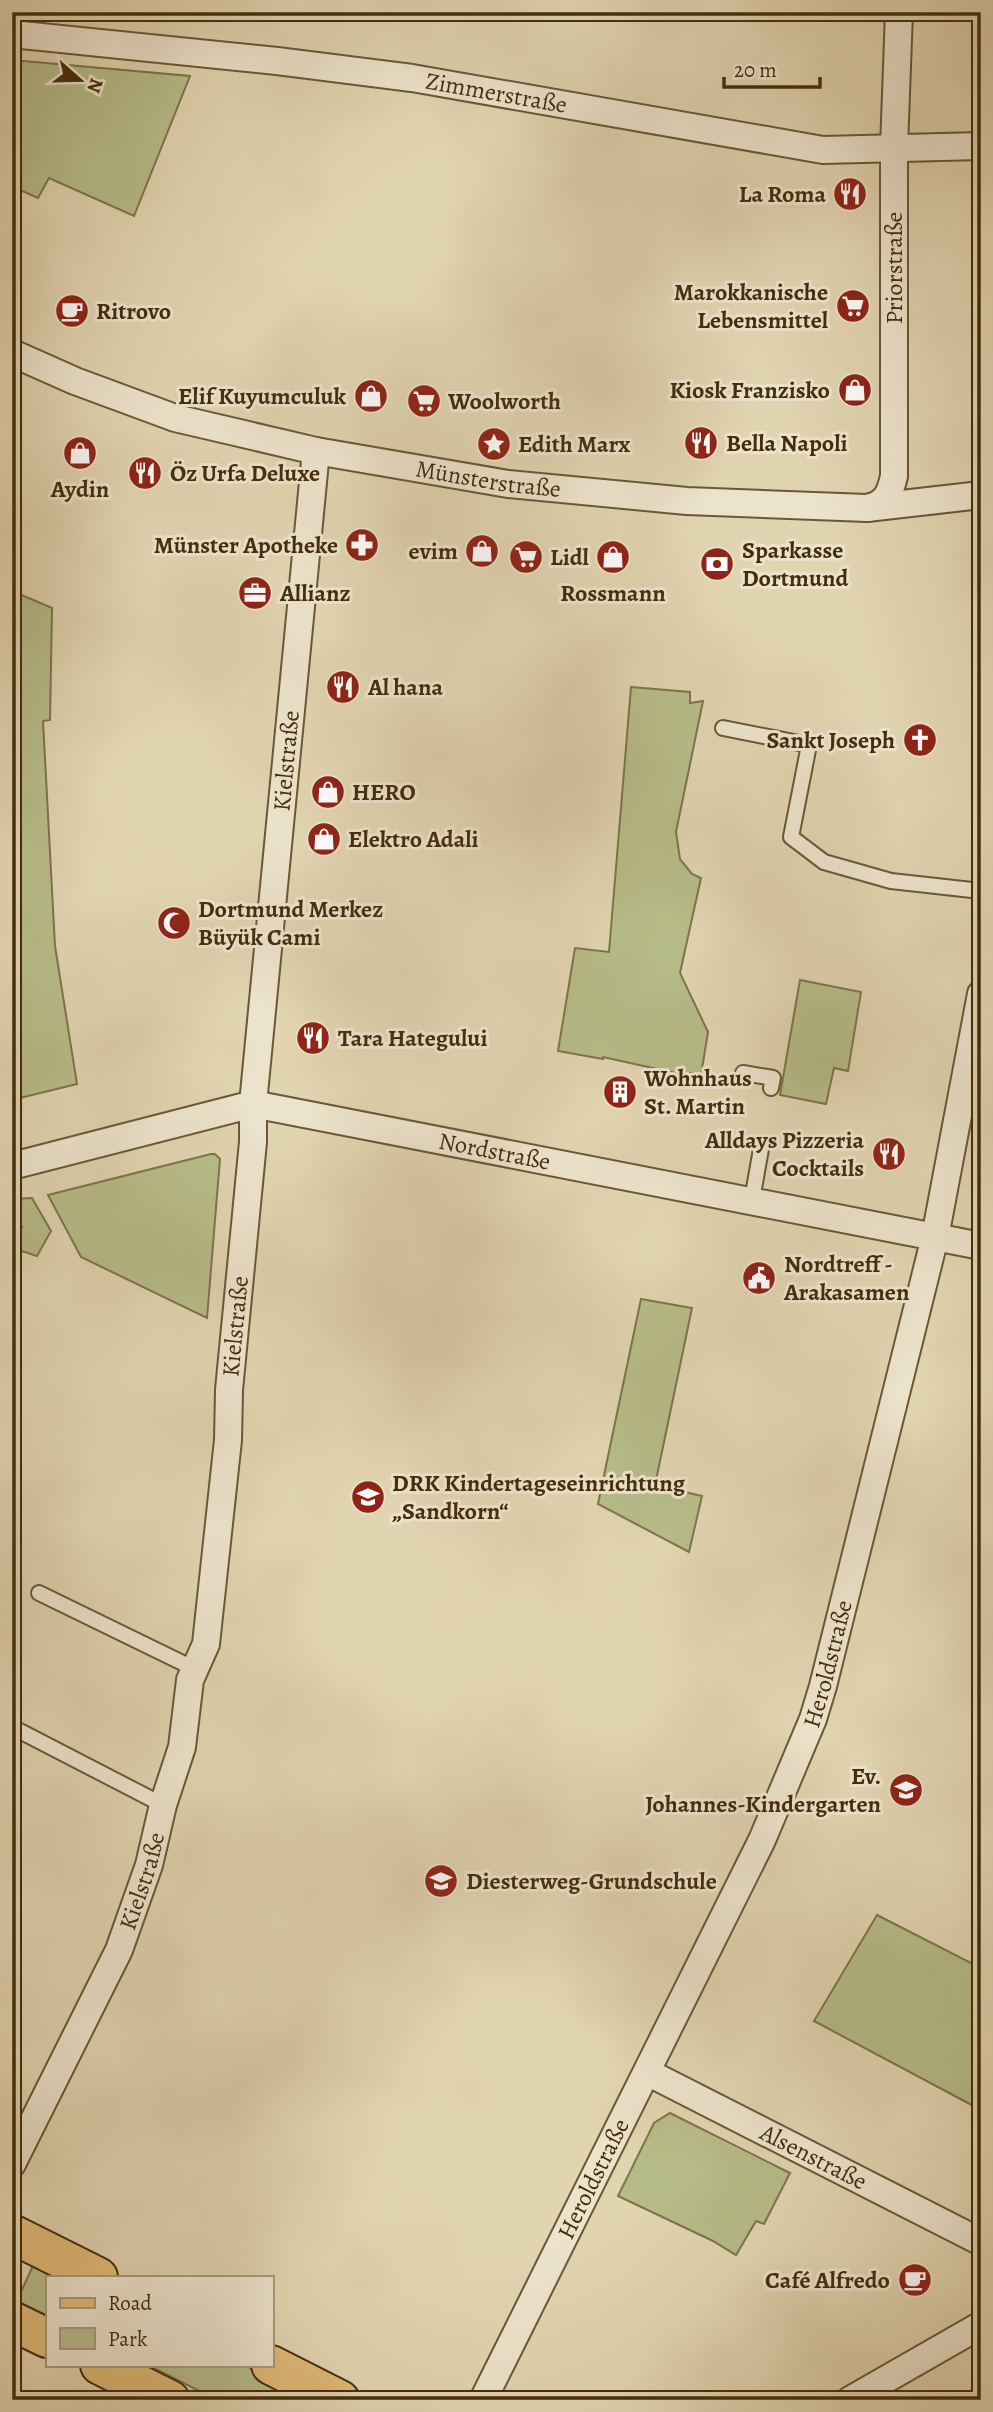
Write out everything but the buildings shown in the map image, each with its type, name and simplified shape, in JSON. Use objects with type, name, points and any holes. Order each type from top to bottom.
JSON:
[{"type":"main road","points":[[12,2234],[96,2276]]},
{"type":"main road","points":[[12,2321],[46,2338]]},
{"type":"main road","points":[[102,2366],[170,2400]]},
{"type":"main road","points":[[273,2366],[340,2400]]},
{"type":"street","name":"Priorstraße","points":[[867,509],[886,500],[892,489],[894,459],[894,148],[899,12]]},
{"type":"street","name":"Zimmerstraße","points":[[12,34],[277,61],[412,78],[823,150],[981,146]]},
{"type":"street","name":"Münsterstraße","points":[[12,353],[75,382],[175,418],[316,451],[508,484],[687,501],[867,509],[981,495]]},
{"type":"street","name":"Kielstraße","points":[[12,2164],[119,1950],[149,1865],[163,1805],[182,1748],[190,1680],[206,1644],[228,1440],[229,1390],[251,1154],[253,1104],[316,451]]},
{"type":"street","name":"Heroldstraße","points":[[483,2400],[762,1840],[813,1719],[935,1237],[981,995]]},
{"type":"street","name":"Nordstraße","points":[[12,1167],[253,1104],[981,1245]]},
{"type":"street","name":"Alsenstraße","points":[[647,2072],[981,2242]]},
{"type":"street","points":[[850,2400],[981,2325]]},
{"type":"lane","points":[[723,728],[808,745],[791,837],[824,862],[891,881],[981,891]]},
{"type":"lane","points":[[743,1073],[773,1078],[771,1088]]},
{"type":"lane","points":[[752,1200],[761,1149]]},
{"type":"lane","points":[[39,1593],[195,1669]]},
{"type":"lane","points":[[12,1727],[163,1805]]},
{"type":"green space","points":[[12,60],[190,76],[134,216],[49,178],[38,198],[18,189],[12,201]]},
{"type":"green space","points":[[12,591],[52,608],[50,720],[43,721],[55,946],[77,1084],[12,1100]]},
{"type":"green space","points":[[631,687],[690,692],[690,703],[703,701],[676,832],[680,859],[692,874],[701,878],[680,973],[708,1032],[701,1075],[690,1073],[689,1076],[603,1057],[558,1051],[575,948],[609,952]]},
{"type":"green space","points":[[800,980],[861,992],[848,1071],[834,1068],[826,1104],[780,1095]]},
{"type":"green space","points":[[211,1154],[220,1159],[207,1318],[81,1257],[48,1195]]},
{"type":"green space","points":[[32,1198],[51,1231],[37,1256],[12,1248],[22,1227],[12,1222],[12,1199]]},
{"type":"green space","points":[[641,1299],[692,1308],[655,1485],[702,1496],[689,1552],[598,1504]]},
{"type":"green space","points":[[877,1915],[981,1968],[981,2110],[814,2021]]},
{"type":"green space","points":[[670,2113],[790,2173],[764,2224],[756,2221],[736,2255],[713,2241],[618,2196],[654,2123]]},
{"type":"green space","points":[[35,2261],[68,2276],[46,2276],[46,2317],[16,2303]]},
{"type":"green space","points":[[150,2366],[247,2366],[311,2400],[217,2400]]},
{"type":"place","name":"La Roma","points":[[850,194]]},
{"type":"place","name":"Marokkanische Lebensmittel","points":[[853,306]]},
{"type":"place","name":"Ritrovo","points":[[72,311]]},
{"type":"place","name":"Kiosk Franzisko","points":[[855,390]]},
{"type":"place","name":"Elif Kuyumculuk","points":[[371,396]]},
{"type":"place","name":"Woolworth","points":[[424,401]]},
{"type":"place","name":"Bella Napoli","points":[[701,443]]},
{"type":"place","name":"Edith Marx","points":[[494,444]]},
{"type":"place","name":"Aydin","points":[[80,453]]},
{"type":"place","name":"Öz Urfa Deluxe","points":[[145,473]]},
{"type":"place","name":"Münster Apotheke","points":[[362,545]]},
{"type":"place","name":"evim","points":[[482,551]]},
{"type":"place","name":"Lidl","points":[[526,557]]},
{"type":"place","name":"Rossmann","points":[[613,557]]},
{"type":"place","name":"Sparkasse Dortmund","points":[[717,564]]},
{"type":"place","name":"Allianz","points":[[255,593]]},
{"type":"place","name":"Al hana","points":[[343,687]]},
{"type":"place","name":"Sankt Joseph","points":[[920,740]]},
{"type":"place","name":"HERO","points":[[328,792]]},
{"type":"place","name":"Elektro Adali","points":[[324,839]]},
{"type":"place","name":"Dortmund Merkez Büyük Cami","points":[[174,923]]},
{"type":"place","name":"Tara Hategului","points":[[313,1038]]},
{"type":"place","name":"Wohnhaus St. Martin","points":[[620,1092]]},
{"type":"place","name":"Alldays Pizzeria Cocktails","points":[[889,1154]]},
{"type":"place","name":"Nordtreff - Arakasamen","points":[[759,1278]]},
{"type":"place","name":"DRK Kindertageseinrichtung „Sandkorn“","points":[[368,1497]]},
{"type":"place","name":"Ev. Johannes-Kindergarten","points":[[906,1790]]},
{"type":"place","name":"Diesterweg-Grundschule","points":[[441,1881]]},
{"type":"place","name":"Café Alfredo","points":[[915,2280]]}]
